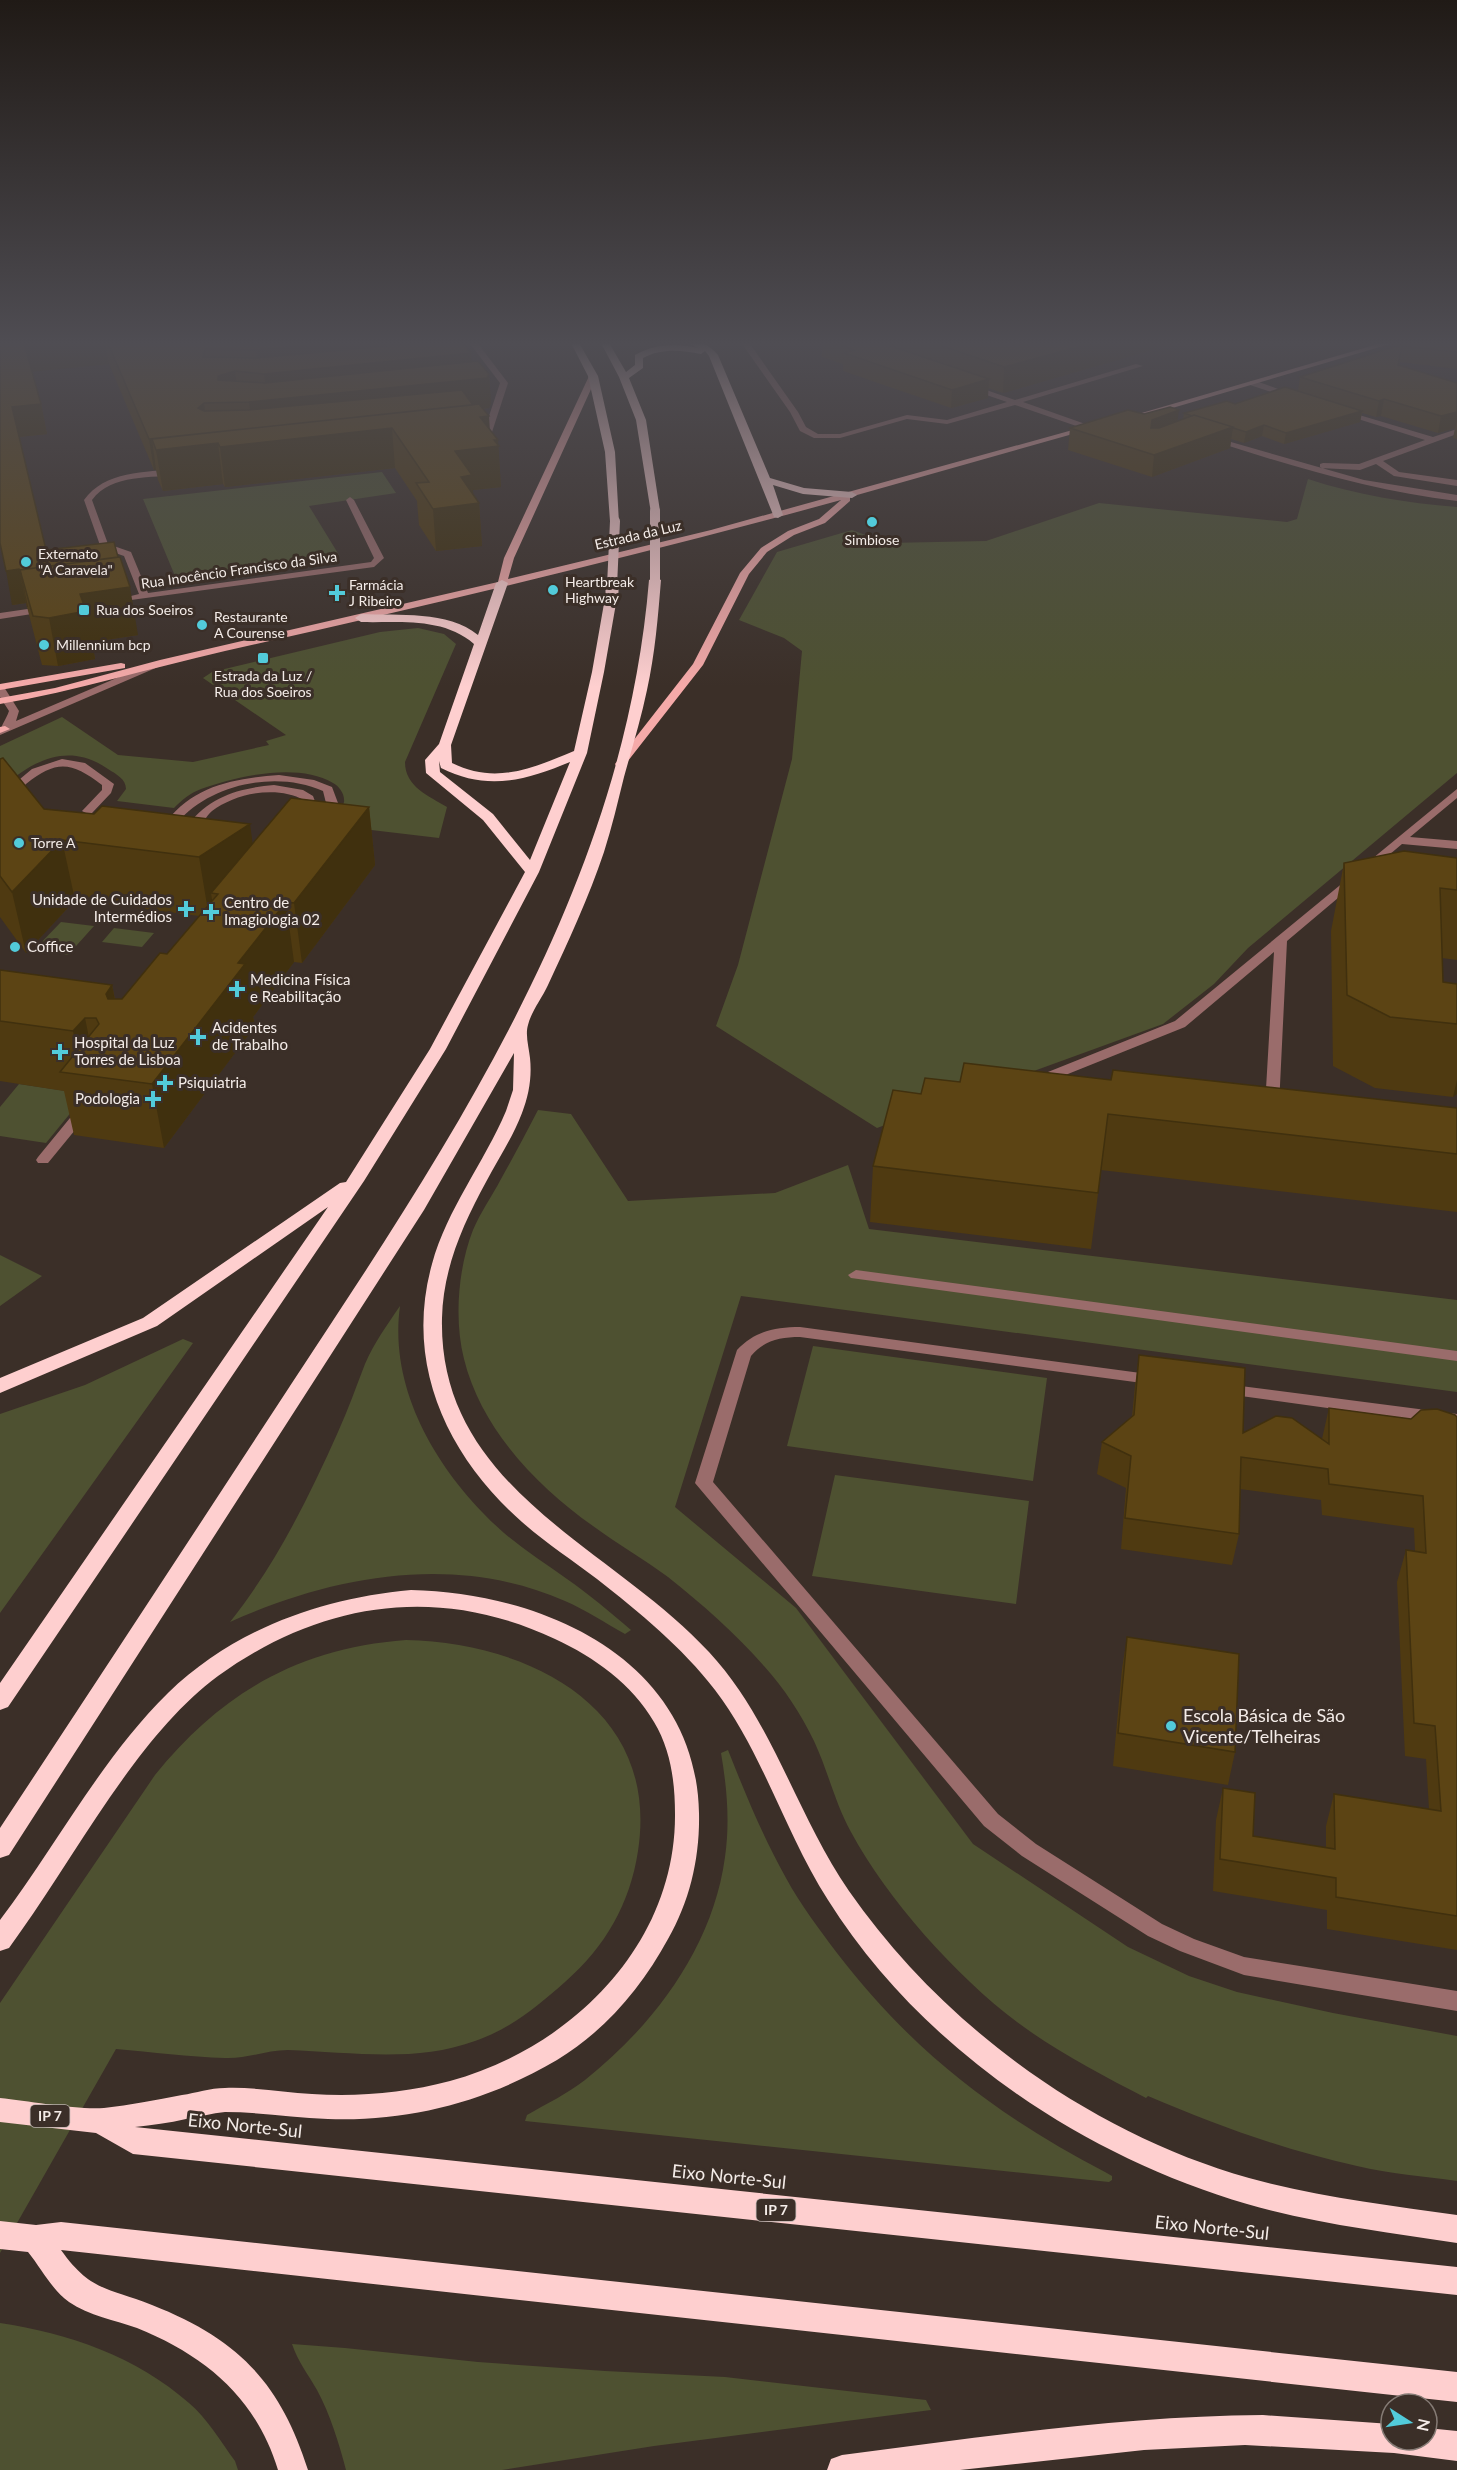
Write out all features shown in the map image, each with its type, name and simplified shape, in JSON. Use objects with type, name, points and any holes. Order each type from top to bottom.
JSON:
[{"type":"highway","points":[[0,1701],[355,1181],[438,1049],[532,872],[580,753],[598,672],[612,592],[615,521],[610,456]]},
{"type":"highway","points":[[0,1848],[415,1210],[489,1083],[539,988],[597,852],[641,691],[651,632],[655,580],[655,511],[647,456]]},
{"type":"highway","points":[[756,456],[778,515]]},
{"type":"highway","points":[[766,480],[803,492],[852,495]]},
{"type":"highway","points":[[502,583],[445,745],[432,760],[433,773],[488,817],[532,872]]},
{"type":"highway","points":[[361,618],[449,624],[465,630],[481,644]]},
{"type":"highway","points":[[445,745],[446,765],[461,775],[480,779],[509,777],[541,770],[580,753]]},
{"type":"highway","points":[[519,1026],[522,1080],[517,1104],[504,1135],[460,1211],[449,1237],[438,1270],[430,1322],[436,1372],[442,1395],[477,1457],[540,1526],[668,1625],[721,1680],[754,1730],[822,1868],[840,1898],[864,1931],[917,1992],[947,2021],[994,2059],[1037,2091],[1088,2124],[1172,2164],[1222,2183],[1318,2207],[1457,2229]]},
{"type":"highway","points":[[0,1386],[150,1322],[355,1181]]},
{"type":"highway","points":[[0,1940],[137,1741],[205,1674],[263,1636],[302,1620],[373,1602],[410,1598],[480,1603],[539,1622],[594,1649],[620,1668],[658,1707],[677,1749],[686,1783],[689,1815],[685,1863],[666,1923],[644,1959],[619,1992],[587,2026],[551,2051],[513,2070],[463,2091],[420,2101],[333,2107],[223,2100],[100,2121]]},
{"type":"highway","name":"Eixo Norte-Sul","points":[[0,2110],[100,2121],[133,2141],[1457,2281]]},
{"type":"highway","points":[[0,2235],[36,2239],[61,2236],[1457,2387]]},
{"type":"highway","points":[[36,2239],[73,2287],[91,2298],[172,2326],[216,2352],[247,2382],[273,2416],[293,2470]]},
{"type":"highway","points":[[842,2470],[1060,2444],[1191,2432],[1248,2430],[1379,2438]]},
{"type":"highway","points":[[1439,2444],[1457,2446]]},
{"type":"main road","points":[[502,583],[509,558],[556,456]]},
{"type":"main road","name":"Estrada da Luz","points":[[3,701],[56,692],[160,663],[361,618],[778,515],[988,456]]},
{"type":"main road","points":[[620,764],[698,664],[745,573],[764,550],[791,533],[822,521],[852,495]]},
{"type":"main road","name":"Estrada da Luz","points":[[0,688],[100,668],[160,663]]},
{"type":"street","points":[[1271,456],[1375,487],[1457,498]]},
{"type":"street","points":[[1290,462],[1334,467],[1360,467],[1390,456]]},
{"type":"street","points":[[1377,461],[1397,474],[1457,483]]},
{"type":"street","points":[[1360,467],[1364,480],[1375,487]]},
{"type":"street","points":[[144,596],[128,554],[104,546],[88,500],[94,491],[102,486],[120,480],[188,470]]},
{"type":"street","name":"Rua Inocêncio Francisco da Silva","points":[[123,599],[375,564],[379,558],[350,500]]},
{"type":"street","points":[[0,616],[58,608]]},
{"type":"street","points":[[2,730],[160,663]]},
{"type":"street","points":[[0,688],[3,701],[14,711],[12,719],[2,730]]},
{"type":"street","points":[[14,789],[42,767],[57,764],[82,766],[108,784],[107,791],[88,811]]},
{"type":"street","points":[[174,821],[191,801],[204,795],[265,779],[286,778],[311,781],[328,789],[332,803],[328,812],[317,824]]},
{"type":"street","points":[[195,824],[204,812],[222,801],[279,788],[298,791],[309,798],[310,804],[296,821]]},
{"type":"street","points":[[1045,1091],[1021,1088],[1180,1024],[1457,792]]},
{"type":"street","points":[[1400,840],[1457,845]]},
{"type":"street","points":[[1271,1117],[1281,938]]},
{"type":"street","points":[[43,1160],[96,1096]]},
{"type":"street","points":[[856,1275],[1457,1356]]},
{"type":"street","points":[[1176,1383],[800,1332],[770,1335],[753,1342],[743,1354],[704,1483],[991,1820],[1029,1850],[1155,1930],[1187,1945],[1244,1966],[1457,2001]]},
{"type":"street","points":[[1211,1387],[1457,1420]]},
{"type":"green space","points":[[382,472],[396,493],[309,506],[339,555],[175,576],[143,499]]},
{"type":"green space","points":[[1308,479],[1345,490],[1382,497],[1457,507],[1457,773],[1248,948],[1214,984],[1163,1024],[877,1128],[716,1026],[738,965],[792,759],[802,651],[784,638],[739,620],[777,552],[852,530],[887,543],[986,541],[1099,503],[1287,522],[1297,519]]},
{"type":"green space","points":[[418,628],[444,634],[456,644],[405,762],[409,778],[419,790],[447,807],[439,838],[329,825],[343,805],[343,793],[333,783],[303,773],[267,773],[216,784],[186,797],[174,808],[117,801],[126,789],[122,780],[94,761],[80,756],[66,755],[40,762],[0,787],[0,746],[62,717],[118,755],[193,762],[269,745],[266,741],[286,735],[203,678],[212,672],[380,632]]},
{"type":"green space","points":[[61,922],[94,926],[68,955],[34,950]]},
{"type":"green space","points":[[114,928],[154,933],[142,947],[102,942]]},
{"type":"green space","points":[[19,1084],[86,1094],[46,1143],[0,1136],[0,1107]]},
{"type":"green space","points":[[538,1110],[571,1114],[628,1201],[775,1193],[848,1165],[869,1229],[1457,1300],[1457,1392],[741,1296],[675,1507],[796,1608],[973,1844],[1128,1947],[1189,1976],[1237,1992],[1457,2036],[1457,2181],[1369,2169],[1330,2160],[1251,2136],[1148,2096],[1146,2098],[1096,2072],[1017,2022],[970,1982],[925,1935],[866,1858],[845,1821],[809,1731],[792,1702],[771,1674],[730,1630],[681,1587],[593,1526],[551,1493],[497,1432],[483,1409],[472,1384],[461,1344],[458,1311],[461,1277],[468,1245],[476,1224]]},
{"type":"green space","points":[[0,1255],[42,1276],[0,1306]]},
{"type":"green space","points":[[400,1306],[398,1338],[402,1370],[411,1401],[440,1460],[459,1486],[504,1533],[584,1591],[631,1630],[625,1634],[565,1601],[524,1586],[481,1577],[439,1574],[396,1576],[353,1582],[311,1592],[230,1622],[262,1577],[290,1530],[338,1432],[369,1356]]},
{"type":"green space","points":[[183,1339],[193,1343],[0,1613],[0,1414],[85,1385]]},
{"type":"green space","points":[[813,1346],[1047,1378],[1033,1481],[787,1446]]},
{"type":"green space","points":[[835,1475],[1029,1501],[1016,1604],[812,1576]]},
{"type":"green space","points":[[406,1640],[452,1644],[497,1654],[539,1670],[576,1693],[607,1722],[628,1758],[639,1801],[638,1851],[634,1870],[622,1907],[604,1939],[555,1991],[523,2016],[488,2036],[452,2048],[406,2054],[288,2050],[225,2058],[116,2049],[0,2253],[0,2003],[155,1775],[208,1720],[236,1698],[266,1679],[298,1664],[331,1653]]},
{"type":"green space","points":[[728,1750],[762,1831],[791,1888],[837,1953],[895,2021],[958,2078],[992,2103],[1028,2128],[1112,2176],[1112,2180],[1109,2182],[525,2121],[527,2115],[585,2080],[634,2035],[676,1982],[694,1953],[708,1922],[725,1857],[727,1805],[721,1753]]},
{"type":"green space","points":[[0,2323],[26,2327],[76,2341],[147,2372],[196,2409],[235,2461],[238,2470],[0,2470]]},
{"type":"green space","points":[[292,2344],[478,2362],[725,2377],[926,2400],[931,2410],[654,2446],[502,2470],[346,2470],[326,2409]]},
{"type":"building","points":[[0,456],[24,456],[46,550],[114,542],[118,557],[20,570],[20,573],[19,569],[6,571],[0,543]]},
{"type":"building","points":[[411,456],[459,456],[472,475],[461,477],[479,503],[433,509],[416,483],[429,482]]},
{"type":"building","points":[[120,557],[130,587],[80,594],[86,611],[49,618],[33,616],[20,570]]},
{"type":"building","points":[[3,758],[44,809],[94,814],[102,806],[250,824],[199,857],[62,840],[12,892],[0,876],[0,759]]},
{"type":"building","points":[[291,798],[369,807],[294,903],[286,902],[238,963],[245,964],[152,1084],[60,1072],[99,1024],[96,1018],[85,1018],[73,1031],[0,1021],[0,970],[112,985],[106,994],[108,999],[122,999],[160,953],[167,954],[218,894],[211,893]]},
{"type":"building","points":[[1404,851],[1457,858],[1457,890],[1440,888],[1443,982],[1457,984],[1457,1024],[1390,1017],[1347,995],[1344,863]]},
{"type":"building","points":[[964,1063],[1111,1080],[1113,1070],[1457,1108],[1457,1154],[1108,1114],[1098,1193],[873,1166],[893,1090],[921,1094],[925,1078],[960,1082]]},
{"type":"building","points":[[1139,1355],[1245,1368],[1243,1433],[1276,1416],[1292,1418],[1329,1444],[1329,1408],[1411,1419],[1421,1410],[1437,1409],[1457,1417],[1457,1916],[1336,1897],[1336,1878],[1220,1859],[1223,1788],[1255,1793],[1253,1836],[1335,1849],[1334,1794],[1441,1811],[1435,1726],[1414,1723],[1406,1550],[1426,1553],[1423,1496],[1329,1484],[1328,1469],[1241,1457],[1239,1534],[1125,1518],[1131,1456],[1102,1442],[1134,1415]]},
{"type":"building","points":[[1127,1637],[1239,1654],[1235,1752],[1118,1733]]},
{"type":"place","name":"Simbiose","points":[[872,522]]},
{"type":"place","name":"Externato \"A Caravela\"","points":[[26,562]]},
{"type":"place","name":"Heartbreak Highway","points":[[553,590]]},
{"type":"place","name":"Farmácia J Ribeiro","points":[[337,593]]},
{"type":"place","name":"Rua dos Soeiros","points":[[84,610]]},
{"type":"place","name":"Restaurante A Courense","points":[[202,625]]},
{"type":"place","name":"Millennium bcp","points":[[44,645]]},
{"type":"place","name":"Estrada da Luz / Rua dos Soeiros","points":[[263,658]]},
{"type":"place","name":"Torre A","points":[[19,843]]},
{"type":"place","name":"Unidade de Cuidados Intermédios","points":[[186,909]]},
{"type":"place","name":"Centro de Imagiologia 02","points":[[211,912]]},
{"type":"place","name":"Coffice","points":[[15,947]]},
{"type":"place","name":"Medicina Física e Reabilitação","points":[[237,989]]},
{"type":"place","name":"Acidentes de Trabalho","points":[[198,1037]]},
{"type":"place","name":"Hospital da Luz Torres de Lisboa","points":[[60,1052]]},
{"type":"place","name":"Psiquiatria","points":[[165,1083]]},
{"type":"place","name":"Podologia","points":[[153,1099]]},
{"type":"place","name":"Escola Básica de São Vicente/Telheiras","points":[[1171,1726]]}]
